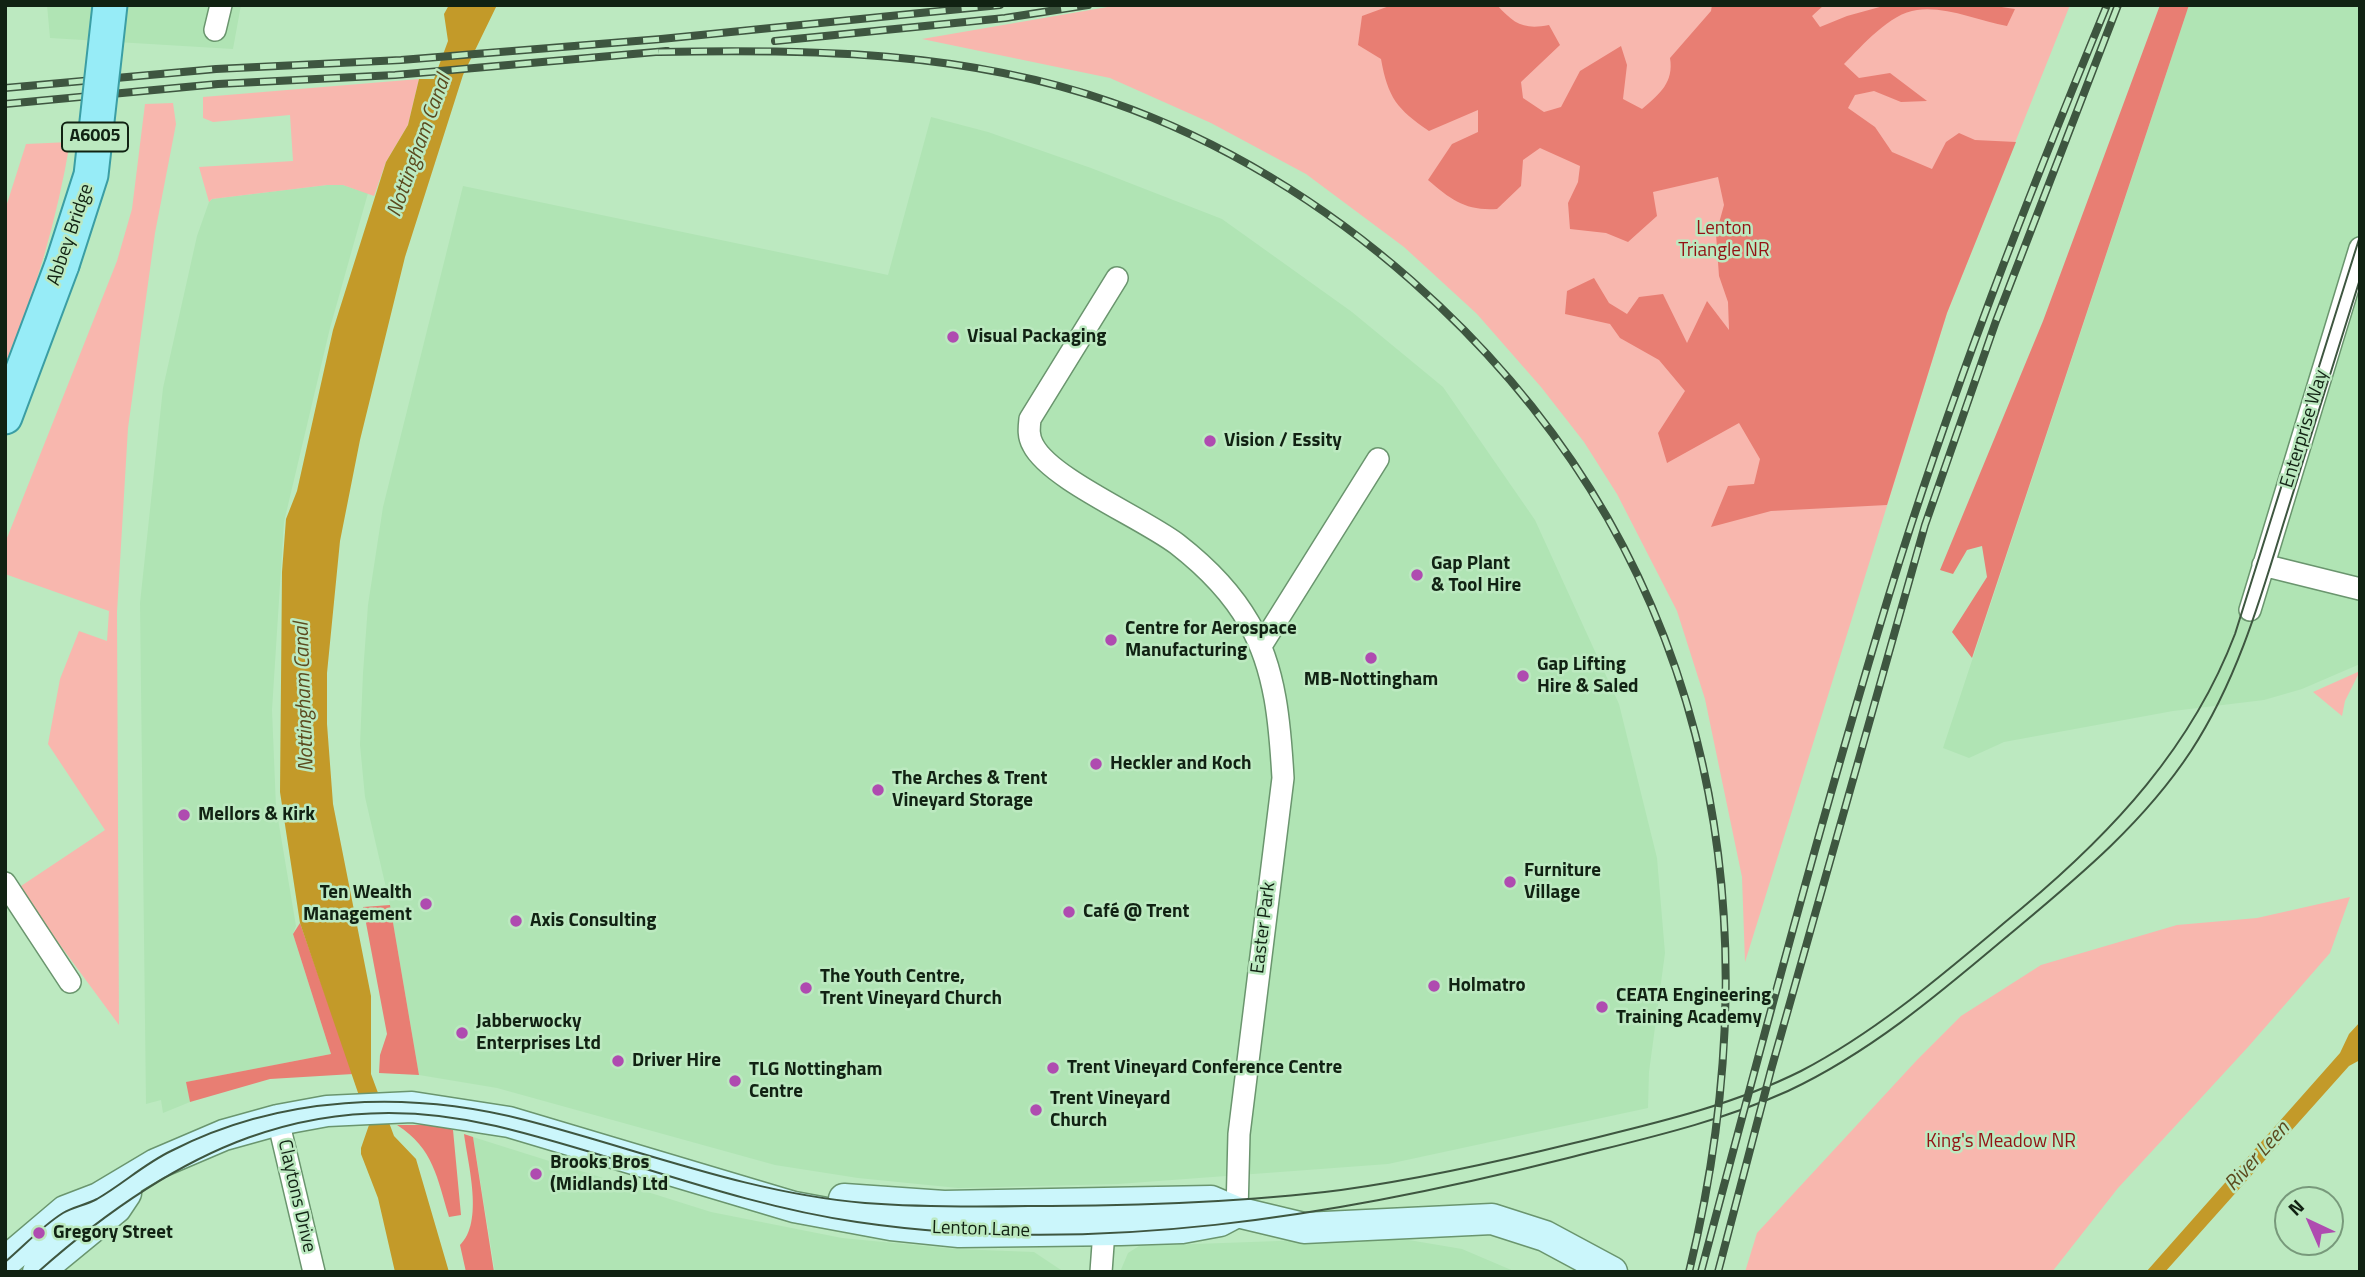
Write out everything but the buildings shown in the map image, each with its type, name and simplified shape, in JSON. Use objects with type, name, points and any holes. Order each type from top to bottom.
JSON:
[{"type":"main road","name":"Abbey Bridge","points":[[5,417],[62,265],[91,175],[110,5]]},
{"type":"street","points":[[215,30],[222,5]]},
{"type":"street","name":"Enterprise Way","points":[[2250,610],[2360,248]]},
{"type":"street","name":"Easter Park","points":[[1117,278],[1030,419],[1028,430],[1034,447],[1059,471],[1175,542],[1197,560],[1233,600],[1261,646],[1280,728],[1283,778],[1239,1134],[1237,1212]]},
{"type":"street","points":[[1261,646],[1378,459]]},
{"type":"street","points":[[2263,565],[2360,589]]},
{"type":"street","points":[[5,883],[70,982]]},
{"type":"street","name":"Lenton Lane","points":[[278,1119],[357,1109],[412,1107],[509,1122],[833,1217],[959,1232],[1182,1228],[1220,1221],[1237,1212]]},
{"type":"street","points":[[5,1262],[65,1211],[99,1198],[141,1173],[224,1135],[278,1119]]},
{"type":"street","name":"Claytons Drive","points":[[278,1119],[314,1272]]},
{"type":"street","points":[[38,1272],[116,1208],[141,1173]]},
{"type":"street","name":"Lenton Lane","points":[[728,1186],[871,1203],[944,1206],[1211,1201],[1237,1212],[1304,1228],[1492,1219],[1545,1236],[1612,1272]]},
{"type":"street","points":[[1073,1205],[1104,1231],[1101,1272]]},
{"type":"shaded area","points":[[47,5],[241,5],[233,49],[50,38]]},
{"type":"shaded area","points":[[2189,5],[2360,5],[2360,664],[2302,689],[2264,700],[2173,711],[2004,742],[1969,758],[1943,748]]},
{"type":"shaded area","points":[[931,117],[988,132],[1091,168],[1222,219],[1352,312],[1443,387],[1535,520],[1619,704],[1657,858],[1665,953],[1649,1072],[1648,1108],[1388,1164],[1118,1184],[958,1188],[858,1178],[775,1165],[497,1088],[419,1075],[390,905],[365,797],[360,745],[363,673],[368,605],[383,507],[463,186],[888,275]]},
{"type":"shaded area","points":[[343,185],[368,193],[330,328],[284,522],[272,710],[276,807],[296,926],[293,934],[331,1054],[187,1082],[190,1102],[163,1113],[161,1100],[146,1104],[140,603],[163,388],[197,236],[209,202],[212,199]]},
{"type":"shaded area","name":"Brooks Bros (Midlands) Ltd","points":[[473,1137],[711,1212],[842,1238],[956,1249],[1034,1252],[1064,1272],[495,1272]]},
{"type":"shaded area","points":[[1391,1237],[1462,1249],[1516,1272],[1120,1272],[1128,1253],[1139,1246]]},
{"type":"green space","name":"Lenton Triangle NR","points":[[1119,5],[2070,5],[1947,313],[1745,962],[1742,877],[1705,699],[1677,611],[1617,494],[1584,442],[1541,387],[1477,314],[1404,247],[1306,174],[1211,123],[1110,78],[922,39]]},
{"type":"green space","points":[[1392,5],[1497,5],[1520,24],[1533,27],[1549,25],[1560,45],[1521,82],[1523,98],[1544,112],[1561,107],[1580,71],[1621,46],[1627,65],[1623,99],[1642,109],[1664,87],[1670,74],[1670,58],[1711,11],[1712,5],[1824,5],[1812,16],[1820,27],[1887,5],[1988,5],[2015,9],[2007,26],[1939,10],[1907,12],[1877,31],[1844,64],[1859,78],[1890,73],[1927,101],[1901,102],[1874,91],[1855,95],[1848,108],[1875,127],[1892,152],[1932,169],[1946,142],[1959,133],[1975,140],[2016,142],[1947,313],[1887,505],[1771,511],[1711,527],[1728,486],[1754,484],[1760,459],[1739,423],[1667,463],[1658,433],[1685,391],[1659,360],[1620,338],[1610,324],[1565,314],[1567,291],[1594,278],[1609,303],[1627,314],[1639,297],[1663,294],[1687,343],[1707,301],[1729,330],[1728,302],[1719,276],[1716,234],[1724,205],[1718,177],[1653,192],[1657,216],[1628,242],[1606,233],[1570,229],[1568,203],[1578,182],[1580,166],[1540,148],[1523,160],[1521,186],[1497,209],[1476,208],[1460,203],[1428,180],[1452,144],[1478,132],[1478,110],[1429,131],[1402,109],[1387,84],[1381,59],[1358,45],[1362,16]]},
{"type":"green space","points":[[2160,5],[2189,5],[1972,658],[1952,632],[1987,577],[1982,546],[1967,550],[1953,574],[1940,570],[2043,321]]},
{"type":"green space","points":[[419,79],[408,125],[386,162],[374,196],[343,185],[327,185],[212,199],[209,202],[199,167],[293,161],[290,115],[213,122],[203,118],[203,97]]},
{"type":"green space","points":[[173,103],[176,124],[155,233],[128,428],[117,612],[119,1025],[18,888],[105,830],[48,744],[60,679],[79,631],[107,641],[109,611],[5,574],[5,543],[117,261],[132,209],[145,104]]},
{"type":"green space","points":[[70,142],[44,255],[5,364],[5,210],[26,144]]},
{"type":"green space","points":[[2360,671],[2345,701],[2342,716],[2313,692]]},
{"type":"green space","name":"King's Meadow NR","points":[[2350,897],[2330,953],[2118,1188],[2052,1272],[1745,1272],[1757,1233],[1917,1060],[1961,1016],[2041,965],[2177,925],[2257,918]]},
{"type":"green space","points":[[390,905],[419,1075],[379,1073],[380,1055],[387,1034],[363,907]]},
{"type":"green space","points":[[300,923],[353,1074],[270,1079],[190,1102],[186,1082],[331,1054],[293,934]]},
{"type":"green space","points":[[397,1125],[440,1125],[453,1130],[461,1215],[449,1217],[427,1154]]},
{"type":"green space","points":[[464,1134],[473,1137],[494,1272],[466,1272],[460,1245],[467,1235],[473,1208]]},
{"type":"water","name":"Nottingham Canal","points":[[449,5],[497,5],[463,75],[405,257],[360,440],[340,541],[327,673],[327,724],[333,804],[371,996],[371,1074],[394,1136],[416,1159],[449,1272],[395,1272],[378,1198],[361,1154],[369,1125],[300,923],[280,792],[282,572],[286,519],[297,491],[333,330],[386,162],[408,125],[419,79],[434,79],[448,41],[444,14]]},
{"type":"water","name":"River Leen","points":[[2360,1022],[2360,1060],[2349,1066],[2165,1272],[2146,1272],[2340,1053],[2349,1034]]},
{"type":"tram line","points":[[5,1262],[63,1213],[97,1199],[171,1151],[213,1132],[256,1118],[345,1103],[436,1104],[481,1110],[567,1131],[735,1180],[821,1198],[865,1203],[987,1207],[1184,1203],[1263,1198],[1400,1181],[1516,1157],[1661,1121],[1718,1105],[1774,1084],[1860,1036],[1916,996],[1969,952],[2088,849],[2118,818],[2173,750],[2217,675],[2235,634],[2360,236]]},
{"type":"tram line","points":[[38,1272],[89,1229],[141,1192],[194,1161],[249,1138],[306,1121],[366,1113],[429,1115],[496,1126],[720,1191],[811,1214],[946,1232],[1036,1235],[1215,1225],[1393,1197],[1481,1179],[1652,1137],[1734,1112],[1788,1091],[1876,1040],[1957,978],[2108,849],[2172,778],[2207,725],[2245,642],[2360,279]]},
{"type":"railway","points":[[5,88],[216,69],[401,60],[661,39],[1000,5]]},
{"type":"railway","points":[[775,41],[1005,18],[1088,5]]},
{"type":"railway","points":[[1701,1272],[1815,848],[1913,520],[1991,298],[2107,5]]},
{"type":"railway","points":[[1718,1272],[1771,1070],[1925,525],[1996,321],[2118,5]]},
{"type":"railway","points":[[5,104],[218,84],[395,75],[667,51]]},
{"type":"railway","points":[[659,52],[831,53],[944,63],[1056,85],[1152,117],[1232,155],[1344,226],[1412,281],[1512,383],[1593,493],[1653,610],[1695,734],[1719,863],[1726,996],[1715,1133],[1689,1272]]},
{"type":"place","name":"Visual Packaging","points":[[953,337]]},
{"type":"place","name":"Vision / Essity","points":[[1210,441]]},
{"type":"place","name":"Gap Plant & Tool Hire","points":[[1417,575]]},
{"type":"place","name":"Centre for Aerospace Manufacturing","points":[[1111,640]]},
{"type":"place","name":"MB-Nottingham","points":[[1371,658]]},
{"type":"place","name":"Gap Lifting Hire & Saled","points":[[1523,676]]},
{"type":"place","name":"Heckler and Koch","points":[[1096,764]]},
{"type":"place","name":"The Arches & Trent Vineyard Storage","points":[[878,790]]},
{"type":"place","name":"Mellors & Kirk","points":[[184,815]]},
{"type":"place","name":"Furniture Village","points":[[1510,882]]},
{"type":"place","name":"Ten Wealth Management","points":[[426,904]]},
{"type":"place","name":"Café @ Trent","points":[[1069,912]]},
{"type":"place","name":"Axis Consulting","points":[[516,921]]},
{"type":"place","name":"Holmatro","points":[[1434,986]]},
{"type":"place","name":"The Youth Centre, Trent Vineyard Church","points":[[806,988]]},
{"type":"place","name":"CEATA Engineering Training Academy","points":[[1602,1007]]},
{"type":"place","name":"Jabberwocky Enterprises Ltd","points":[[462,1033]]},
{"type":"place","name":"Driver Hire","points":[[618,1061]]},
{"type":"place","name":"Trent Vineyard Conference Centre","points":[[1053,1068]]},
{"type":"place","name":"TLG Nottingham Centre","points":[[735,1081]]},
{"type":"place","name":"Trent Vineyard Church","points":[[1036,1110]]},
{"type":"place","name":"Brooks Bros (Midlands) Ltd","points":[[536,1174]]},
{"type":"place","name":"Gregory Street","points":[[39,1233]]}]
